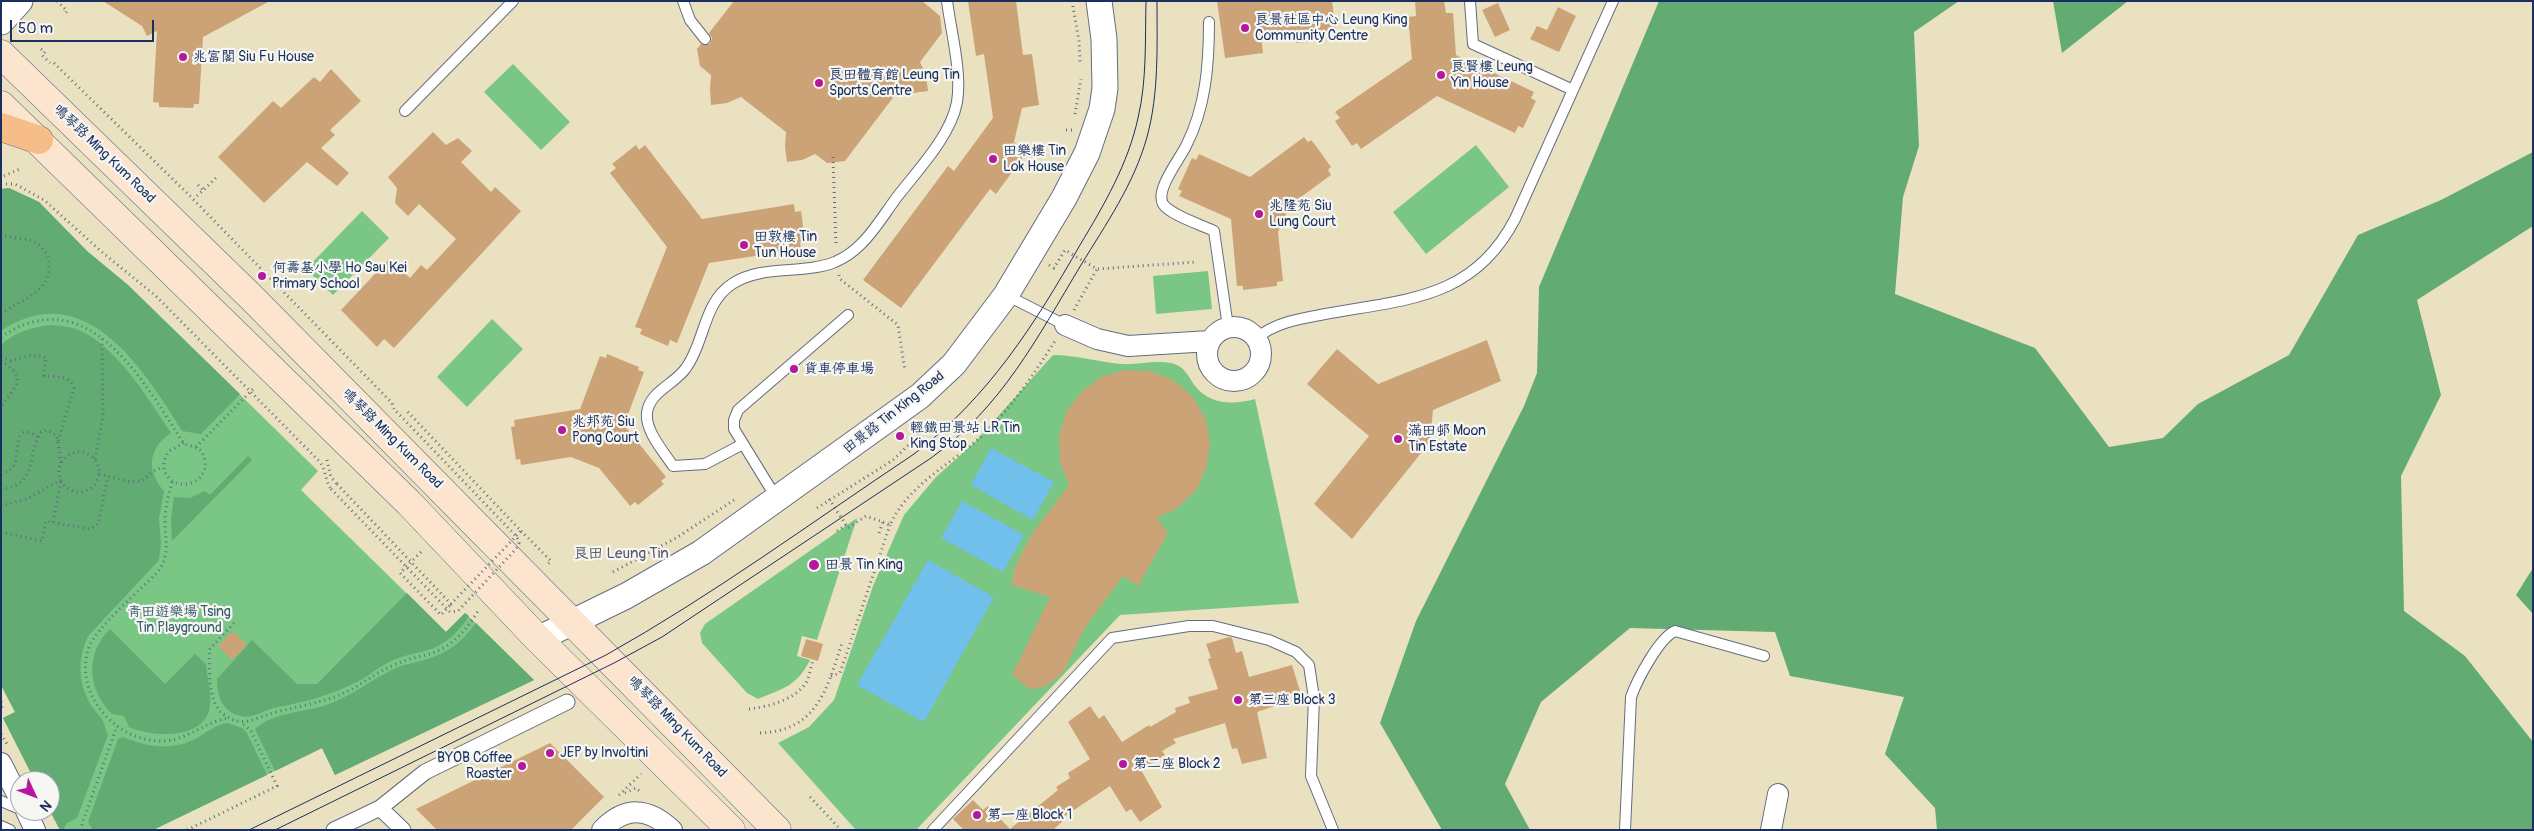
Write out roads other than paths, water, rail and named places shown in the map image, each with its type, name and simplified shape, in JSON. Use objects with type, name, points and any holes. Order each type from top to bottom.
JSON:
[{"type":"main road","name":"鳴琴路 Ming Kum Road","points":[[1,54],[251,297],[777,830]]},
{"type":"main road","points":[[1,105],[410,504],[538,639],[731,830]]},
{"type":"main road","points":[[1,127],[39,140]]},
{"type":"street","points":[[1,22],[20,1]]},
{"type":"street","name":"田景路 Tin King Road","points":[[538,639],[686,564],[772,490],[936,382],[972,343],[1006,295],[1078,173],[1102,109],[1106,66],[1099,1]]},
{"type":"street","points":[[1065,325],[1097,339],[1128,346],[1210,341]]},
{"type":"street","points":[[1228,328],[1242,328],[1257,338],[1261,356],[1258,367],[1244,379],[1235,381],[1226,380],[1211,368],[1207,350],[1210,341],[1216,334],[1228,328]]},
{"type":"street","points":[[334,830],[380,808],[425,772],[567,702]]},
{"type":"street","points":[[1,763],[10,785]]},
{"type":"street","points":[[1771,830],[1778,794]]},
{"type":"street","points":[[380,808],[403,830]]},
{"type":"street","points":[[602,830],[618,816],[634,812],[650,814],[672,830]]},
{"type":"lane","points":[[405,111],[513,1]]},
{"type":"lane","points":[[683,1],[690,20],[705,39]]},
{"type":"lane","points":[[743,444],[705,464],[673,466],[650,428],[647,413],[649,405],[653,398],[685,370],[716,298],[732,284],[751,276],[837,261],[850,253],[869,235],[951,122],[958,89],[947,1]]},
{"type":"lane","points":[[1470,1],[1473,44],[1573,90]]},
{"type":"lane","points":[[1257,338],[1266,331],[1286,323],[1432,293],[1463,280],[1480,268],[1494,253],[1509,231],[1613,1]]},
{"type":"lane","points":[[1209,22],[1208,71],[1204,95],[1188,142],[1163,185],[1160,195],[1164,205],[1171,212],[1214,231],[1228,328]]},
{"type":"lane","points":[[1006,295],[1065,325]]},
{"type":"lane","points":[[772,490],[734,429],[734,420],[738,410],[848,315]]},
{"type":"lane","points":[[933,830],[1112,638],[1189,626],[1213,626],[1269,640],[1296,652],[1309,665],[1314,698],[1311,776],[1333,830]]},
{"type":"lane","points":[[1625,830],[1631,697],[1636,685],[1665,637],[1675,631],[1764,656]]},
{"type":"lane","points":[[1,826],[10,830]]},
{"type":"water","points":[[991,448],[1054,482],[1033,520],[971,485]]},
{"type":"water","points":[[962,501],[1024,535],[1003,572],[941,538]]},
{"type":"water","points":[[928,560],[994,597],[924,722],[857,685]]},
{"type":"tram line","points":[[249,830],[606,655],[646,632],[762,558],[914,454],[941,432],[987,384],[1027,331],[1098,215],[1122,168],[1134,135],[1141,104],[1145,60],[1146,1]]},
{"type":"tram line","points":[[275,830],[614,663],[662,637],[931,458],[956,438],[998,394],[1033,345],[1109,219],[1135,171],[1147,137],[1154,104],[1157,1]]},
{"type":"place","name":"良景社區中心 Leung King Community Centre","points":[[1245,28]]},
{"type":"place","name":"兆富閣 Siu Fu House","points":[[183,57]]},
{"type":"place","name":"良賢樓 Leung Yin House","points":[[1441,75]]},
{"type":"place","name":"良田體育館 Leung Tin Sports Centre","points":[[819,83]]},
{"type":"place","name":"田樂樓 Tin Lok House","points":[[993,159]]},
{"type":"place","name":"兆隆苑 Siu Lung Court","points":[[1259,214]]},
{"type":"place","name":"田敦樓 Tin Tun House","points":[[744,245]]},
{"type":"place","name":"何壽基小學 Ho Sau Kei Primary School","points":[[262,276]]},
{"type":"place","name":"貨車停車場","points":[[794,369]]},
{"type":"place","name":"兆邦苑 Siu Pong Court","points":[[562,430]]},
{"type":"place","name":"輕鐵田景站 LR Tin King Stop","points":[[900,436]]},
{"type":"place","name":"滿田邨 Moon Tin Estate","points":[[1398,439]]},
{"type":"place","name":"田景 Tin King","points":[[814,565]]},
{"type":"place","name":"第三座 Block 3","points":[[1238,700]]},
{"type":"place","name":"JEP by Involtini","points":[[550,753]]},
{"type":"place","name":"第二座 Block 2","points":[[1123,764]]},
{"type":"place","name":"BYOB Coffee Roaster","points":[[522,766]]},
{"type":"place","name":"第一座 Block 1","points":[[977,815]]},
{"type":"district","name":"良田 Leung Tin","points":[[621,554]]},
{"type":"park label","name":"青田遊樂場 Tsing Tin Playground","points":[[179,620]]}]
